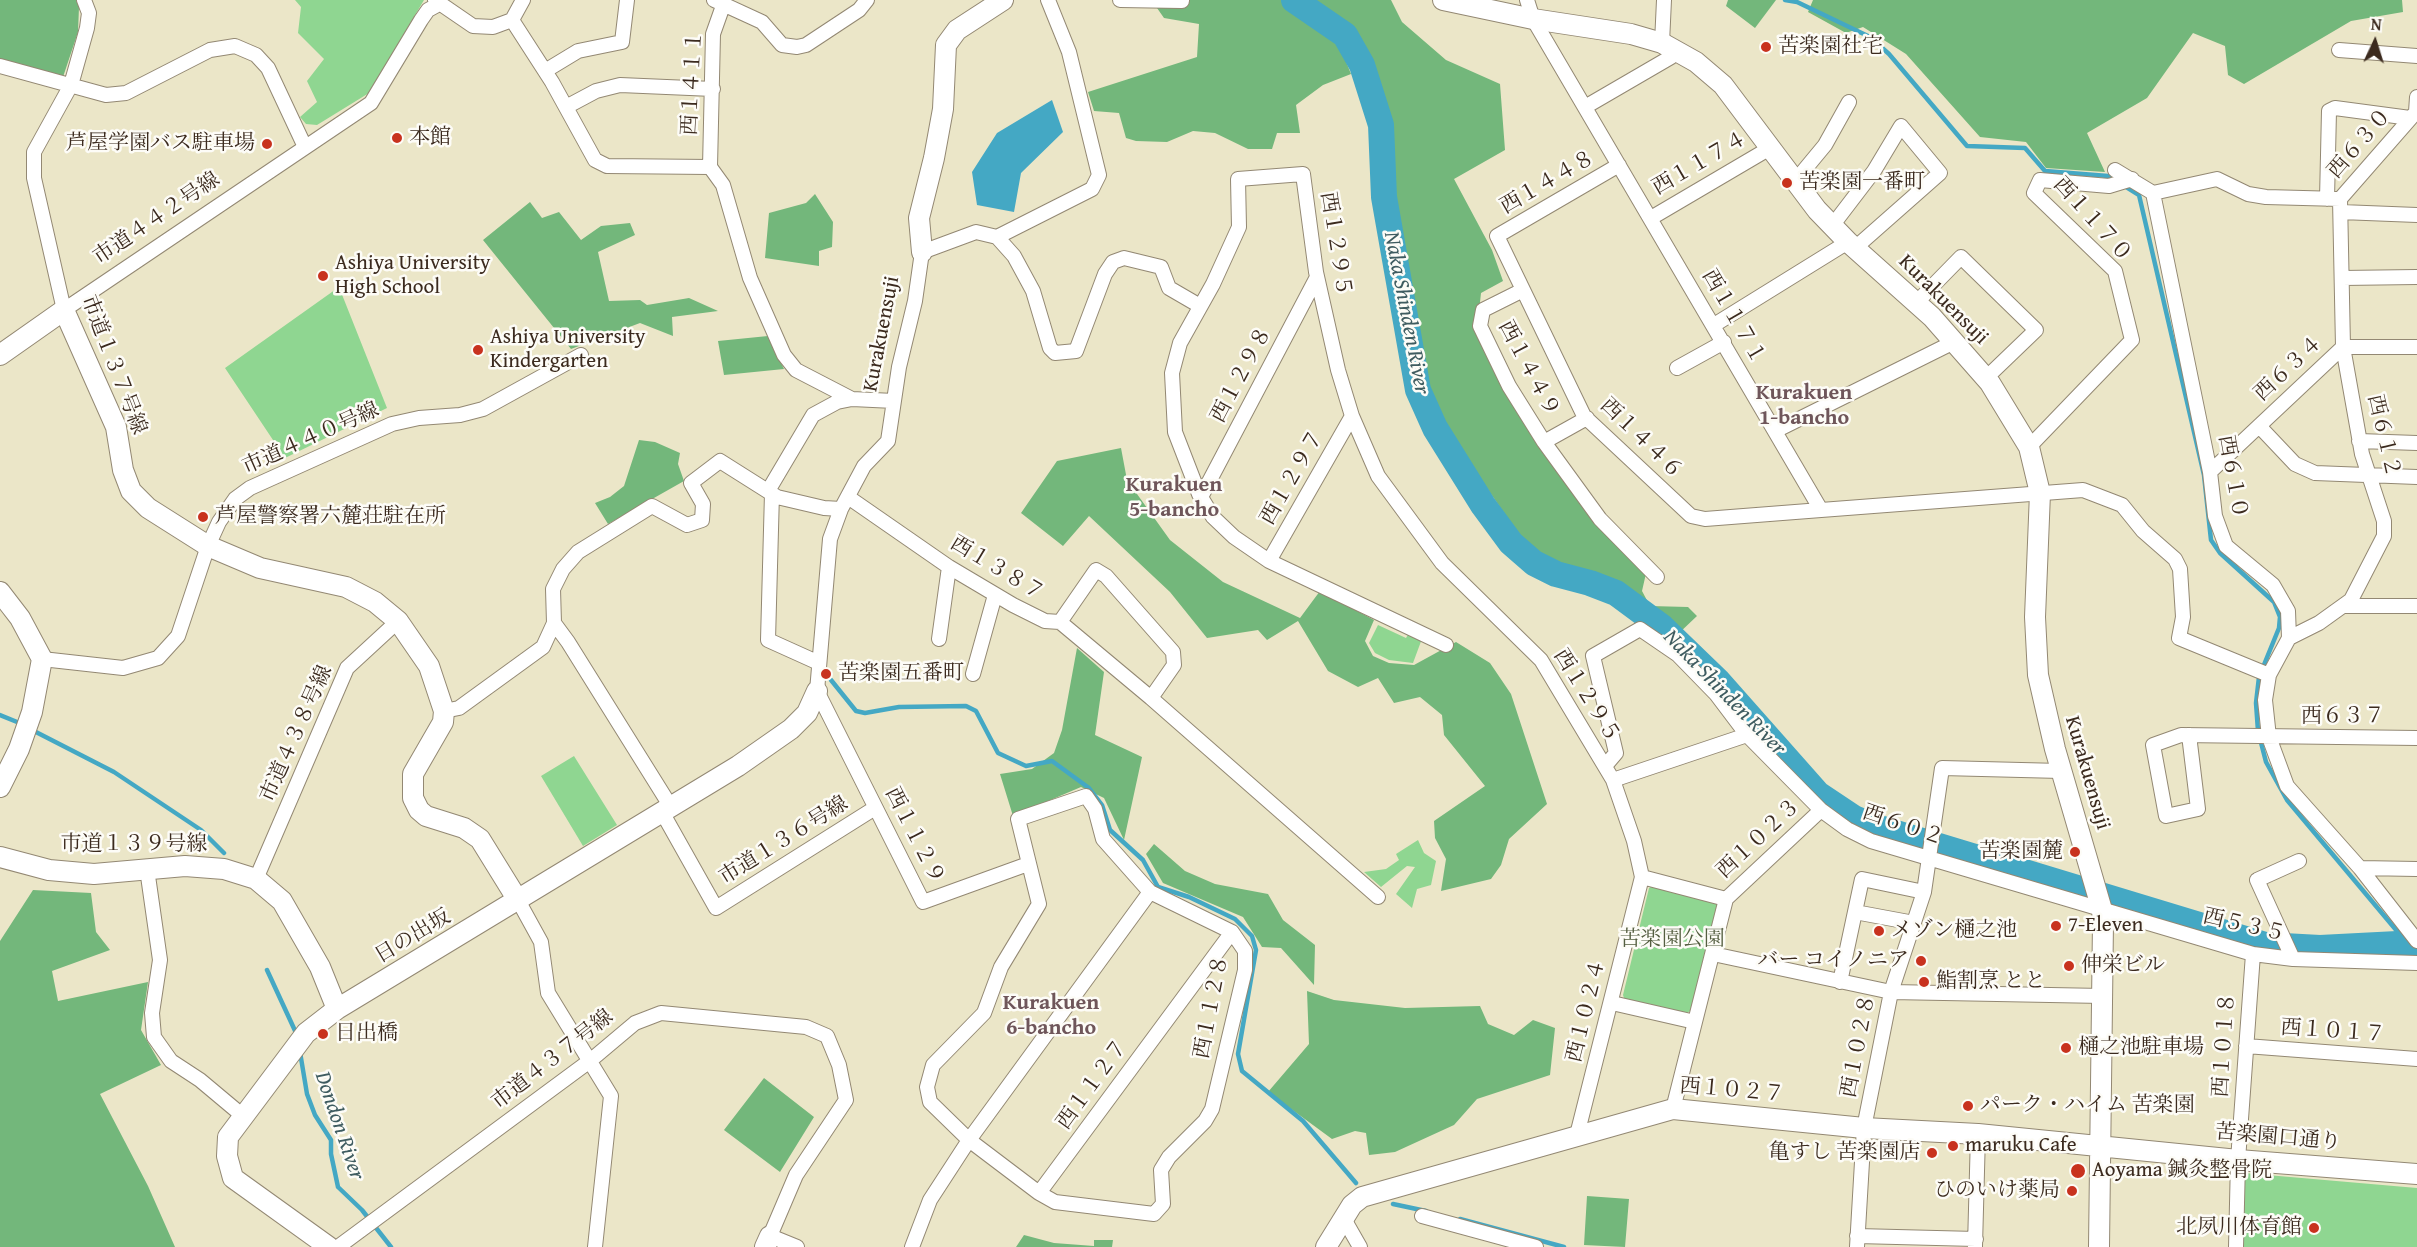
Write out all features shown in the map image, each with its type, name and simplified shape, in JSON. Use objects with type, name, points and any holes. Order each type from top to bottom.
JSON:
[{"type":"street","name":"市道１３７号線","points":[[84,0],[88,14],[87,28],[71,86],[34,152],[34,178],[64,310],[116,427],[123,470],[131,491],[148,508],[208,546],[260,568],[346,587],[375,602],[398,621],[429,666],[444,711]]},
{"type":"street","points":[[437,2],[473,26],[492,27],[513,20],[523,0]]},
{"type":"street","points":[[545,71],[578,51],[622,42],[627,0]]},
{"type":"street","points":[[719,1],[762,22],[782,45],[797,46],[806,45],[859,10],[867,0]]},
{"type":"street","name":"Kurakuensuji","points":[[817,691],[830,539],[864,466],[888,441],[899,367],[915,301],[922,252],[919,218],[943,109],[946,45],[957,30],[1003,0]]},
{"type":"street","points":[[997,237],[1092,189],[1099,175],[1069,52],[1048,0]]},
{"type":"street","points":[[1120,0],[1182,1]]},
{"type":"street","name":"Kurakuensuji","points":[[1443,0],[1530,9],[1669,46],[1696,62],[1723,85],[1832,226],[1916,303],[1986,378],[2009,410],[2029,447],[2040,494],[2035,617],[2038,675],[2061,771],[2101,906]]},
{"type":"street","points":[[1585,107],[1671,57],[1664,0]]},
{"type":"street","name":"西１４１１","points":[[710,167],[713,34],[719,1]]},
{"type":"street","name":"市道４４２号線","points":[[0,355],[371,103],[421,20],[437,2]]},
{"type":"street","name":"西１１７１","points":[[1530,9],[1821,510]]},
{"type":"street","points":[[513,20],[595,159],[607,166],[710,167],[723,185],[750,278],[784,355],[796,369],[852,399]]},
{"type":"street","points":[[0,66],[106,95],[126,93],[210,50],[235,46],[256,55],[268,68],[305,147]]},
{"type":"street","points":[[2339,50],[2417,56]]},
{"type":"street","points":[[566,107],[596,91],[621,85],[713,89]]},
{"type":"street","name":"西６３０","points":[[2153,193],[2217,179],[2257,196],[2336,204],[2414,114],[2417,97]]},
{"type":"street","points":[[1796,180],[1825,145],[1849,102]]},
{"type":"street","name":"西６１２","points":[[2289,638],[2351,600],[2384,536],[2385,521],[2368,477],[2359,441],[2343,347],[2342,278],[2329,111],[2335,108],[2414,114]]},
{"type":"street","points":[[1714,325],[1852,245],[1940,173],[1901,126],[1874,171],[1832,226]]},
{"type":"street","name":"西１１７４","points":[[1651,218],[1770,147]]},
{"type":"street","name":"西１４４８","points":[[1497,236],[1619,165]]},
{"type":"street","points":[[2115,170],[2128,180],[2153,193]]},
{"type":"street","name":"西１２９５","points":[[1446,645],[1269,561],[1234,537],[1213,517],[1201,497],[1175,432],[1172,373],[1180,343],[1239,227],[1238,179],[1303,174],[1316,272],[1338,370],[1352,416],[1378,476],[1442,563],[1541,660],[1613,780]]},
{"type":"street","name":"西１１７０","points":[[2029,447],[2132,340],[2115,271],[2034,193],[2040,180],[2109,186],[2128,180]]},
{"type":"street","name":"西６１０","points":[[2153,193],[2210,472],[2215,516],[2226,546],[2273,585],[2288,611],[2289,638]]},
{"type":"street","points":[[2336,204],[2417,214]]},
{"type":"street","points":[[922,252],[976,232],[997,237],[1014,256],[1033,291],[1050,348],[1055,353],[1076,351],[1105,274],[1113,262],[1124,258],[1161,267],[1169,288],[1200,306]]},
{"type":"street","name":"西１４４６","points":[[1497,236],[1587,418],[1691,516],[1705,519],[1821,510]]},
{"type":"street","points":[[1916,303],[1961,257],[2036,330],[1986,378]]},
{"type":"street","name":"西１２９８","points":[[1201,497],[1317,279],[1316,272]]},
{"type":"street","points":[[2342,278],[2417,277]]},
{"type":"street","name":"西１４４９","points":[[1523,290],[1483,310],[1480,326],[1509,386],[1544,442],[1587,418]]},
{"type":"street","points":[[1677,368],[1724,342]]},
{"type":"street","points":[[1775,431],[1954,342]]},
{"type":"street","name":"西６３４","points":[[2210,472],[2343,347],[2417,347]]},
{"type":"street","name":"市道４４０号線","points":[[42,659],[123,668],[158,658],[178,636],[208,546],[219,522],[235,499],[250,489],[392,424],[419,418],[460,415],[483,409],[581,355]]},
{"type":"street","points":[[819,663],[768,640],[770,492],[813,415],[837,402],[852,399],[894,401]]},
{"type":"street","name":"西１２９７","points":[[1269,561],[1352,416]]},
{"type":"street","points":[[2259,426],[2295,464],[2315,473],[2368,477],[2417,477]]},
{"type":"street","points":[[2359,441],[2417,443]]},
{"type":"street","points":[[1544,442],[1600,519],[1657,577]]},
{"type":"street","points":[[595,1247],[611,1096],[548,993],[541,942],[480,838],[464,828],[426,816],[419,810],[413,798],[413,774],[442,722],[444,711],[459,708],[543,647],[554,623],[553,589],[563,569],[578,552],[652,506],[687,525],[702,520],[703,504],[691,483],[720,461],[770,492],[824,508],[845,503]]},
{"type":"street","points":[[1821,510],[2083,490],[2122,505],[2143,531],[2175,559],[2180,569],[2182,617],[2179,638],[2264,673]]},
{"type":"street","name":"西１３８７","points":[[845,503],[995,595],[1045,621],[1060,622],[1151,698],[1378,897]]},
{"type":"street","points":[[939,639],[950,567]]},
{"type":"street","points":[[1060,622],[1096,570],[1106,576],[1173,652],[1174,665],[1151,698]]},
{"type":"street","points":[[0,592],[20,618],[42,659],[27,728],[0,787]]},
{"type":"street","points":[[973,674],[995,595]]},
{"type":"street","points":[[2344,606],[2417,606]]},
{"type":"street","name":"市道４３８号線","points":[[256,879],[347,668],[398,621]]},
{"type":"street","name":"市道１３６号線","points":[[554,623],[568,642],[666,810],[716,908],[875,808]]},
{"type":"street","name":"西６０２","points":[[1605,766],[1616,753],[1593,656],[1640,629],[1678,655],[1716,694],[1747,735],[1821,810],[1847,829],[1871,841],[2101,906]]},
{"type":"street","points":[[2289,638],[2264,673],[2263,737],[2287,786],[2360,868],[2413,935]]},
{"type":"street","name":"日の出坂","points":[[329,1247],[233,1178],[227,1156],[228,1137],[306,1033],[338,1009],[519,902],[738,766],[791,729],[807,713],[817,691]]},
{"type":"street","name":"西１１２９","points":[[817,691],[923,902],[1028,864]]},
{"type":"street","points":[[1726,899],[1642,877],[1634,841],[1613,780],[1747,735]]},
{"type":"street","name":"西６３７","points":[[2189,735],[2198,809],[2166,816],[2153,745],[2181,735],[2189,735],[2263,737],[2417,738]]},
{"type":"street","name":"西１０２８","points":[[1857,1242],[1864,1128],[1891,992],[1924,892],[1942,768],[2061,771]]},
{"type":"street","name":"西１１２８","points":[[969,1140],[930,1102],[927,1088],[933,1065],[984,1012],[1001,966],[1039,904],[1018,819],[1086,796],[1095,809],[1103,839],[1150,892],[1232,932],[1245,951],[1245,970],[1212,1109],[1205,1121],[1169,1157],[1161,1170],[1163,1204],[1155,1214],[1055,1203],[1039,1193]]},
{"type":"street","name":"西１０２３","points":[[1673,1109],[1726,899],[1821,810]]},
{"type":"street","name":"市道１３９号線","points":[[0,857],[49,870],[94,874],[185,866],[224,869],[256,879],[282,901],[320,967],[338,1009]]},
{"type":"street","points":[[2293,959],[2258,880],[2299,861]]},
{"type":"street","points":[[2360,868],[2417,869]]},
{"type":"street","points":[[147,869],[160,960],[152,1013],[154,1037],[171,1061],[201,1080],[243,1116]]},
{"type":"street","name":"西１０２４","points":[[1577,1135],[1642,877]]},
{"type":"street","points":[[1840,982],[1862,879],[1924,892]]},
{"type":"street","points":[[912,1247],[930,1200],[969,1140],[1150,892]]},
{"type":"street","points":[[2098,1247],[2103,996],[2101,906]]},
{"type":"street","name":"西５３５","points":[[2101,906],[2253,954],[2293,959],[2417,963]]},
{"type":"street","points":[[1855,912],[1914,923]]},
{"type":"street","name":"西１１２７","points":[[1039,1193],[1232,932]]},
{"type":"street","points":[[1713,954],[1891,992],[2103,996]]},
{"type":"street","name":"西１０１８","points":[[2236,1247],[2238,1160],[2253,954]]},
{"type":"street","points":[[1612,1003],[1695,1022]]},
{"type":"street","name":"市道４３７号線","points":[[338,1247],[591,1060],[635,1023],[661,1013],[806,1026],[827,1036],[839,1065],[846,1100],[796,1175],[767,1241]]},
{"type":"street","name":"西１０１７","points":[[2246,1046],[2417,1059]]},
{"type":"street","name":"西１０２７","points":[[1326,1247],[1352,1205],[1362,1197],[1673,1109],[1864,1128],[1978,1134],[2100,1145]]},
{"type":"street","points":[[1857,1242],[1976,1243],[1978,1134]]},
{"type":"street","points":[[969,1140],[1039,1193]]},
{"type":"street","name":"苦楽園口通り","points":[[2100,1145],[2238,1160],[2417,1174]]},
{"type":"street","points":[[1422,1216],[1536,1247]]},
{"type":"street","points":[[1344,1219],[1360,1247]]},
{"type":"street","points":[[767,1241],[797,1247]]},
{"type":"green space","points":[[0,0],[76,0],[79,7],[78,32],[63,77],[0,60]]},
{"type":"green space","points":[[295,0],[424,0],[369,93],[317,125],[306,124],[300,117],[317,102],[307,81],[324,59],[298,33],[301,7]]},
{"type":"green space","points":[[1190,0],[1391,0],[1402,22],[1446,60],[1500,84],[1505,150],[1454,179],[1492,250],[1503,281],[1481,293],[1477,330],[1506,387],[1647,569],[1642,591],[1650,606],[1688,607],[1697,616],[1677,635],[1627,592],[1593,573],[1546,563],[1533,555],[1449,433],[1425,379],[1405,288],[1376,212],[1371,173],[1387,116],[1356,46],[1341,49],[1351,74],[1323,85],[1296,105],[1300,133],[1277,133],[1272,149],[1248,149],[1215,133],[1193,131],[1167,142],[1136,141],[1126,138],[1119,113],[1094,111],[1088,92],[1197,57],[1199,24],[1164,18],[1157,8]]},
{"type":"green space","points":[[1728,0],[1776,0],[1755,28],[1726,6]]},
{"type":"green space","points":[[1813,0],[2402,0],[2403,12],[2351,21],[2244,84],[2228,75],[2225,46],[2193,33],[2147,98],[2087,133],[2105,172],[2046,168],[2026,142],[1980,137],[1906,54],[1863,27],[1846,33],[1808,12]]},
{"type":"green space","points":[[815,194],[833,222],[832,247],[819,251],[819,266],[765,258],[769,213],[806,203]]},
{"type":"green space","points":[[530,202],[542,218],[559,212],[581,240],[601,226],[630,223],[635,235],[598,252],[609,301],[640,300],[647,305],[689,298],[718,311],[672,317],[673,336],[640,323],[571,349],[483,240]]},
{"type":"green space","points":[[339,287],[387,408],[285,458],[225,368]]},
{"type":"green space","points":[[768,336],[784,369],[724,375],[718,341]]},
{"type":"green space","points":[[639,440],[655,442],[680,453],[678,464],[684,481],[608,524],[595,503],[610,497],[624,486]]},
{"type":"green space","points":[[1121,448],[1127,480],[1170,540],[1223,582],[1300,618],[1320,591],[1374,620],[1365,641],[1373,656],[1389,663],[1414,665],[1456,642],[1490,663],[1511,694],[1547,804],[1509,839],[1501,865],[1491,879],[1441,891],[1446,859],[1435,838],[1434,821],[1485,786],[1444,735],[1442,715],[1420,697],[1394,703],[1378,678],[1358,687],[1328,671],[1298,621],[1267,640],[1258,630],[1207,638],[1170,592],[1089,516],[1063,546],[1021,513],[1057,461]]},
{"type":"green space","points":[[1378,625],[1406,638],[1410,631],[1423,636],[1413,663],[1389,660],[1375,653],[1369,643]]},
{"type":"green space","points":[[1077,648],[1104,672],[1095,735],[1142,757],[1124,840],[1104,798],[1081,787],[1013,816],[1000,774],[1032,769],[1054,753],[1062,730]]},
{"type":"green space","points":[[574,756],[617,825],[583,846],[541,776]]},
{"type":"green space","points":[[1418,840],[1424,853],[1436,861],[1431,885],[1417,889],[1412,908],[1396,894],[1415,867],[1407,866],[1381,887],[1364,872],[1386,869],[1399,860],[1396,854]]},
{"type":"green space","points":[[1154,844],[1185,871],[1215,884],[1268,894],[1283,920],[1315,945],[1314,985],[1281,948],[1262,947],[1243,917],[1163,883],[1146,854]]},
{"type":"green space","name":"苦楽園公園","points":[[1654,885],[1714,900],[1718,906],[1690,1011],[1684,1015],[1625,1001],[1623,995],[1649,888]]},
{"type":"green space","points":[[33,890],[91,893],[96,932],[110,950],[52,971],[58,1001],[148,982],[141,1030],[161,1065],[100,1094],[148,1186],[175,1247],[0,1247],[0,941]]},
{"type":"green space","points":[[1307,991],[1334,1000],[1405,1008],[1480,1006],[1488,1024],[1514,1035],[1533,1020],[1555,1028],[1550,1075],[1477,1099],[1454,1125],[1395,1152],[1369,1155],[1366,1133],[1355,1131],[1332,1139],[1268,1092],[1309,1044]]},
{"type":"green space","points":[[764,1078],[814,1117],[780,1172],[724,1130]]},
{"type":"green space","points":[[2244,1173],[2417,1188],[2417,1247],[2243,1247]]},
{"type":"green space","points":[[1587,1196],[1629,1199],[1625,1247],[1584,1245]]},
{"type":"green space","points":[[1024,1235],[1054,1243],[1094,1246],[1094,1240],[1113,1240],[1112,1247],[1016,1247]]},
{"type":"water","points":[[1052,100],[1063,132],[1021,173],[1014,212],[977,205],[972,172],[997,133]]},
{"type":"waterway","name":"Naka Shinden River","points":[[1294,0],[1345,35],[1362,65],[1381,125],[1384,197],[1418,390],[1435,428],[1483,505],[1511,543],[1534,563],[1556,574],[1616,593],[1662,627],[1718,681],[1818,794],[1854,818],[1876,827],[2265,945],[2320,948],[2417,943]]},
{"type":"waterway","points":[[1785,0],[1797,2],[1870,37],[1889,54],[1967,146],[2025,148],[2045,171],[2108,176],[2115,181]]},
{"type":"waterway","points":[[2123,185],[2139,195],[2204,475],[2211,540],[2220,553],[2274,602],[2280,617],[2279,628],[2259,677],[2256,703],[2258,731],[2266,762],[2287,800],[2407,943]]},
{"type":"waterway","points":[[831,680],[856,711],[865,713],[899,707],[966,706],[976,711],[998,753],[1026,766],[1052,761],[1089,788],[1102,805],[1110,830],[1143,860],[1158,887],[1189,897],[1235,919],[1252,936],[1256,950],[1238,1054],[1242,1071],[1303,1121],[1356,1183]]},
{"type":"waterway","name":"Dondon River","points":[[0,715],[22,724]]},
{"type":"waterway","name":"Dondon River","points":[[32,730],[114,772],[201,830],[224,853]]},
{"type":"waterway","name":"Dondon River","points":[[267,970],[297,1035]]},
{"type":"waterway","name":"Dondon River","points":[[300,1052],[307,1094],[315,1115],[331,1140],[331,1154],[338,1187],[362,1210],[391,1247]]},
{"type":"waterway","points":[[1393,1204],[1426,1211]]},
{"type":"waterway","points":[[1460,1219],[1564,1247]]},
{"type":"place","name":"苦楽園社宅","points":[[1766,47]]},
{"type":"place","name":"本館","points":[[397,138]]},
{"type":"place","name":"芦屋学園バス駐車場","points":[[267,144]]},
{"type":"place","name":"苦楽園一番町","points":[[1787,183]]},
{"type":"place","name":"Ashiya University High School","points":[[323,276]]},
{"type":"place","name":"Ashiya University Kindergarten","points":[[478,350]]},
{"type":"place","name":"芦屋警察署六麓荘駐在所","points":[[203,517]]},
{"type":"place","name":"苦楽園五番町","points":[[826,674]]},
{"type":"place","name":"苦楽園麓","points":[[2075,852]]},
{"type":"place","name":"7-Eleven","points":[[2056,926]]},
{"type":"place","name":"メゾン樋之池","points":[[1879,931]]},
{"type":"place","name":"バー コイノニア","points":[[1921,961]]},
{"type":"place","name":"伸栄ビル","points":[[2069,966]]},
{"type":"place","name":"鮨割烹 とと","points":[[1924,982]]},
{"type":"place","name":"日出橋","points":[[323,1034]]},
{"type":"place","name":"樋之池駐車場","points":[[2066,1048]]},
{"type":"place","name":"パーク・ハイム 苦楽園","points":[[1968,1106]]},
{"type":"place","name":"maruku Cafe","points":[[1953,1146]]},
{"type":"place","name":"亀すし 苦楽園店","points":[[1932,1153]]},
{"type":"place","name":"Aoyama 鍼灸整骨院","points":[[2078,1171]]},
{"type":"place","name":"ひのいけ薬局","points":[[2072,1191]]},
{"type":"place","name":"北夙川体育館","points":[[2314,1228]]},
{"type":"district","name":"Kurakuen 1-bancho","points":[[1804,406]]},
{"type":"district","name":"Kurakuen 5-bancho","points":[[1174,498]]},
{"type":"district","name":"Kurakuen 6-bancho","points":[[1051,1016]]}]
